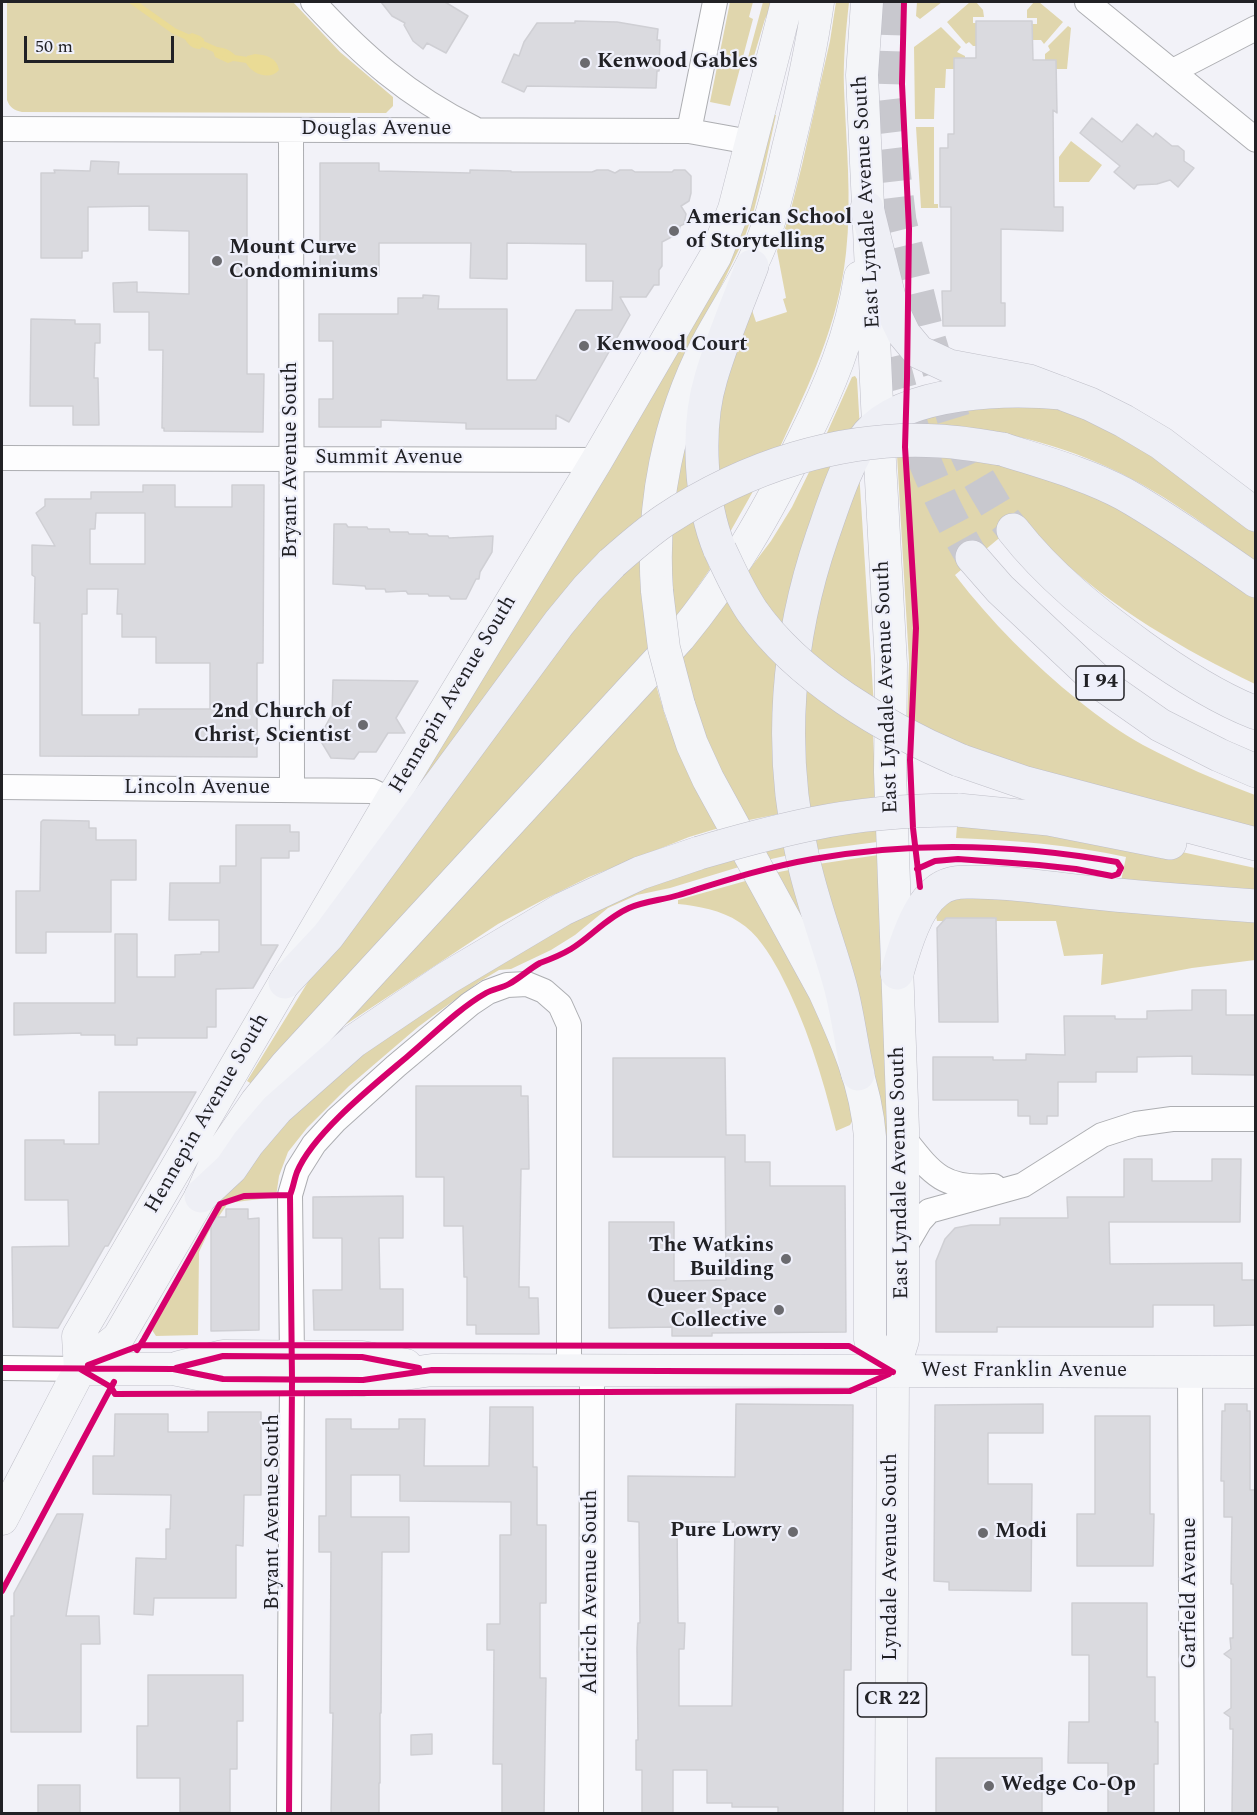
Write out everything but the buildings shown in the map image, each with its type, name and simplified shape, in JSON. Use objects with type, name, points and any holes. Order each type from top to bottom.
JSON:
[{"type":"highway","points":[[867,208],[892,309],[904,334],[919,352],[948,366],[1018,378],[1103,410],[1155,440],[1250,506]]},
{"type":"highway","points":[[752,266],[710,380],[702,451],[704,485],[710,517],[720,550],[737,586],[752,611],[768,631],[792,656],[869,714],[912,738],[959,760],[1026,783],[1256,844]]},
{"type":"highway","points":[[858,1074],[840,986],[812,896],[800,845],[789,760],[794,645],[801,608],[813,566],[831,510],[850,464],[865,438],[878,425],[906,409],[953,396],[1003,390],[1062,393]]},
{"type":"highway","points":[[285,982],[328,936],[559,623],[587,589],[612,563],[665,520],[695,502],[758,471],[836,449],[900,441],[957,442],[1002,449],[1067,470],[1122,493],[1170,522],[1256,581]]},
{"type":"highway","name":"I 94","points":[[1013,530],[1031,554],[1055,578],[1119,631],[1191,680],[1256,713]]},
{"type":"highway","name":"I 94","points":[[972,557],[1000,589],[1101,683],[1160,725],[1256,771]]},
{"type":"highway","points":[[201,1196],[231,1168],[248,1143],[277,1109],[354,1041],[447,978],[563,909],[640,873],[699,853],[814,823],[919,810],[958,810],[1049,819],[1256,860]]},
{"type":"highway","points":[[897,973],[907,941],[925,904],[936,891],[957,883],[995,883],[1163,900],[1256,906]]},
{"type":"main road","name":"Hennepin Avenue South","points":[[80,1369],[78,1336],[391,800],[597,460],[715,257],[734,209],[787,2]]},
{"type":"main road","points":[[818,2],[793,127],[776,199],[764,237],[752,266],[694,372],[674,427],[665,461],[658,510],[657,591],[664,648],[678,705],[692,744],[708,779],[824,991],[858,1074],[866,1104],[870,1137],[870,1340],[893,1372]]},
{"type":"main road","name":"East Lyndale Avenue South","points":[[867,2],[862,75],[891,664],[890,772],[903,1137],[903,1340],[893,1372]]},
{"type":"main road","name":"Hennepin Avenue South","points":[[2,1519],[80,1369],[118,1338],[201,1196],[217,1159],[256,1102],[286,1065],[680,637],[739,557],[783,480],[830,384],[843,349],[859,284],[867,208]]},
{"type":"main road","name":"West Franklin Avenue","points":[[80,1369],[173,1369],[223,1379],[292,1368],[363,1380],[432,1370],[1256,1372]]},
{"type":"main road","name":"Lyndale Avenue South","points":[[891,1814],[893,1372]]},
{"type":"street","points":[[313,2],[345,37],[378,67],[445,113],[478,130]]},
{"type":"street","points":[[689,131],[715,2]]},
{"type":"street","points":[[1087,2],[1256,140]]},
{"type":"street","points":[[1173,71],[1256,28]]},
{"type":"street","name":"Douglas Avenue","points":[[2,129],[689,131],[750,142]]},
{"type":"street","name":"Bryant Avenue South","points":[[291,130],[292,790]]},
{"type":"street","name":"Summit Avenue","points":[[2,458],[597,460]]},
{"type":"street","name":"Lincoln Avenue","points":[[2,787],[372,791],[391,800]]},
{"type":"street","name":"Bryant Avenue South","points":[[289,1814],[291,1195],[297,1171],[314,1144],[336,1120],[396,1066],[470,1004],[488,992],[507,985],[528,984],[544,991],[560,1005],[568,1025]]},
{"type":"street","name":"Aldrich Avenue South","points":[[568,1025],[580,1370],[591,1814]]},
{"type":"street","points":[[903,1251],[920,1221],[929,1211],[1015,1188],[1102,1136],[1136,1124],[1172,1119],[1256,1119]]},
{"type":"street","points":[[903,1137],[936,1175],[952,1183],[970,1186],[1004,1184],[1050,1169]]},
{"type":"street","name":"West Franklin Avenue","points":[[2,1368],[80,1369]]},
{"type":"street","name":"Garfield Avenue","points":[[1190,1372],[1192,1814]]},
{"type":"shaded area","points":[[7,2],[293,2],[340,52],[393,97],[393,106],[386,113],[22,112],[9,105],[7,100]]},
{"type":"shaded area","points":[[730,2],[753,2],[749,17],[753,19],[730,106],[710,102]]},
{"type":"shaded area","points":[[763,2],[774,2],[765,19],[751,66],[746,65]]},
{"type":"shaded area","points":[[836,2],[849,2],[844,77],[849,191],[848,232],[837,305],[821,353],[780,447],[711,476],[711,406],[752,310],[756,322],[787,312],[783,299],[786,298],[777,251],[789,217],[802,165],[830,41]]},
{"type":"shaded area","points":[[917,2],[942,2],[920,19],[916,16]]},
{"type":"shaded area","points":[[970,2],[976,2],[983,10],[984,17],[973,17],[973,23],[976,23],[976,46],[969,42],[966,44],[947,22]]},
{"type":"shaded area","points":[[1034,2],[1039,2],[1063,22],[1044,44],[1041,40],[1033,40],[1032,24],[1037,24],[1037,18],[1027,18],[1027,10]]},
{"type":"shaded area","points":[[1068,26],[1071,28],[1067,69],[1056,69],[1055,60],[1045,60],[1045,54],[1050,50],[1048,46]]},
{"type":"shaded area","points":[[941,27],[961,47],[957,52],[965,58],[954,59],[954,69],[946,69],[945,88],[935,88],[934,119],[915,119],[914,47]]},
{"type":"shaded area","points":[[192,33],[204,39],[204,45],[200,49],[191,46],[185,39]]},
{"type":"shaded area","points":[[214,47],[220,47],[233,53],[235,55],[233,61],[228,63],[215,57]]},
{"type":"shaded area","points":[[255,54],[273,59],[279,70],[266,76],[252,70],[246,63],[247,56]]},
{"type":"shaded area","points":[[770,114],[776,115],[754,210],[744,239],[710,309],[646,515],[376,857],[465,702],[572,528]]},
{"type":"shaded area","points":[[916,127],[934,127],[934,204],[938,204],[938,208],[921,208]]},
{"type":"shaded area","points":[[1071,141],[1102,165],[1089,182],[1059,182],[1059,157]]},
{"type":"shaded area","points":[[855,376],[860,430],[826,435],[852,377]]},
{"type":"shaded area","points":[[1053,401],[1167,463],[1255,531],[1255,562],[1195,518],[1153,491],[1087,458],[1040,442],[982,430],[897,427],[911,415]]},
{"type":"shaded area","points":[[681,440],[689,442],[690,487],[672,497]]},
{"type":"shaded area","points":[[897,455],[981,459],[1105,495],[1255,590],[1255,684],[1175,642],[1124,610],[1076,573],[1022,519],[955,575],[983,610],[1029,657],[1102,719],[1157,752],[1255,795],[1255,830],[1054,780],[907,726],[909,662]]},
{"type":"shaded area","points":[[838,461],[785,636],[742,579],[771,541],[792,507],[812,466]]},
{"type":"shaded area","points":[[859,471],[874,707],[802,652]]},
{"type":"shaded area","points":[[756,486],[725,541],[714,505]]},
{"type":"shaded area","points":[[694,517],[710,569],[674,621],[667,534]]},
{"type":"shaded area","points":[[640,556],[643,605],[650,652],[255,1086],[247,1081],[311,977],[575,623]]},
{"type":"shaded area","points":[[726,599],[781,666],[784,813],[744,821],[716,769],[680,658]]},
{"type":"shaded area","points":[[796,680],[873,735],[876,799],[802,809]]},
{"type":"shaded area","points":[[656,685],[666,719],[719,828],[689,837],[589,877],[543,900],[498,924],[345,1025],[341,1023]]},
{"type":"shaded area","points":[[957,826],[1136,842],[1255,868],[1255,898],[1120,886],[1126,857],[1042,844],[956,838]]},
{"type":"shaded area","points":[[878,828],[877,842],[808,851],[806,837]]},
{"type":"shaded area","points":[[787,841],[789,855],[767,860],[759,847]]},
{"type":"shaded area","points":[[731,854],[739,867],[670,888],[637,895],[608,908],[575,935],[551,950],[511,969],[499,970],[479,982],[418,1027],[349,1086],[307,1128],[288,1152],[279,1176],[276,1197],[228,1203],[209,1231],[199,1252],[198,1335],[156,1336],[152,1330],[230,1184],[328,1073],[582,910]]},
{"type":"shaded area","points":[[878,855],[889,1144],[883,1145],[812,865]]},
{"type":"shaded area","points":[[794,869],[812,944],[774,873]]},
{"type":"shaded area","points":[[749,880],[826,1021],[855,1116],[850,1125],[836,1131],[805,1029],[789,990],[767,950],[751,932],[725,914],[678,904],[678,900]]},
{"type":"shaded area","points":[[946,896],[1255,916],[1255,960],[1192,968],[1101,985],[1103,954],[1064,956],[1056,921],[937,921],[934,906]]},
{"type":"waterway","points":[[133,2],[174,31],[234,58],[247,60]]},
{"type":"tunnel","points":[[888,2],[885,95],[900,221],[928,335],[959,437],[976,474],[998,511],[1013,530]]},
{"type":"tunnel","points":[[882,309],[896,374],[916,437],[941,498],[972,557]]},
{"type":"cycle path","points":[[904,2],[902,84],[909,229],[905,447],[916,628],[910,760],[913,828],[920,887]]},
{"type":"cycle path","points":[[289,1814],[292,1380],[290,1195],[297,1172],[305,1157],[316,1141],[346,1110],[466,1007],[486,993],[509,984],[540,963],[571,949],[613,917],[635,906],[796,862],[889,849],[965,847],[1041,851],[1117,862],[1121,868],[1118,874],[1112,876],[1076,869],[958,859],[935,861],[917,869]]},
{"type":"cycle path","points":[[137,1350],[220,1204],[244,1196],[290,1195]]},
{"type":"cycle path","points":[[88,1365],[141,1345],[849,1346],[893,1372]]},
{"type":"cycle path","points":[[176,1368],[223,1356],[362,1357],[419,1368]]},
{"type":"cycle path","points":[[2,1368],[173,1369],[223,1379],[363,1380],[432,1370],[893,1372]]},
{"type":"cycle path","points":[[80,1369],[111,1387],[115,1394],[850,1391],[889,1374]]},
{"type":"cycle path","points":[[2,1591],[114,1382]]},
{"type":"place","name":"Kenwood Gables","points":[[585,63]]},
{"type":"place","name":"American School of Storytelling","points":[[674,231]]},
{"type":"place","name":"Mount Curve Condominiums","points":[[217,261]]},
{"type":"place","name":"Kenwood Court","points":[[584,346]]},
{"type":"place","name":"2nd Church of Christ, Scientist","points":[[363,725]]},
{"type":"place","name":"The Watkins Building","points":[[786,1259]]},
{"type":"place","name":"Queer Space Collective","points":[[779,1310]]},
{"type":"place","name":"Pure Lowry","points":[[793,1532]]},
{"type":"place","name":"Modi","points":[[983,1533]]},
{"type":"place","name":"Wedge Co-Op","points":[[989,1786]]}]
